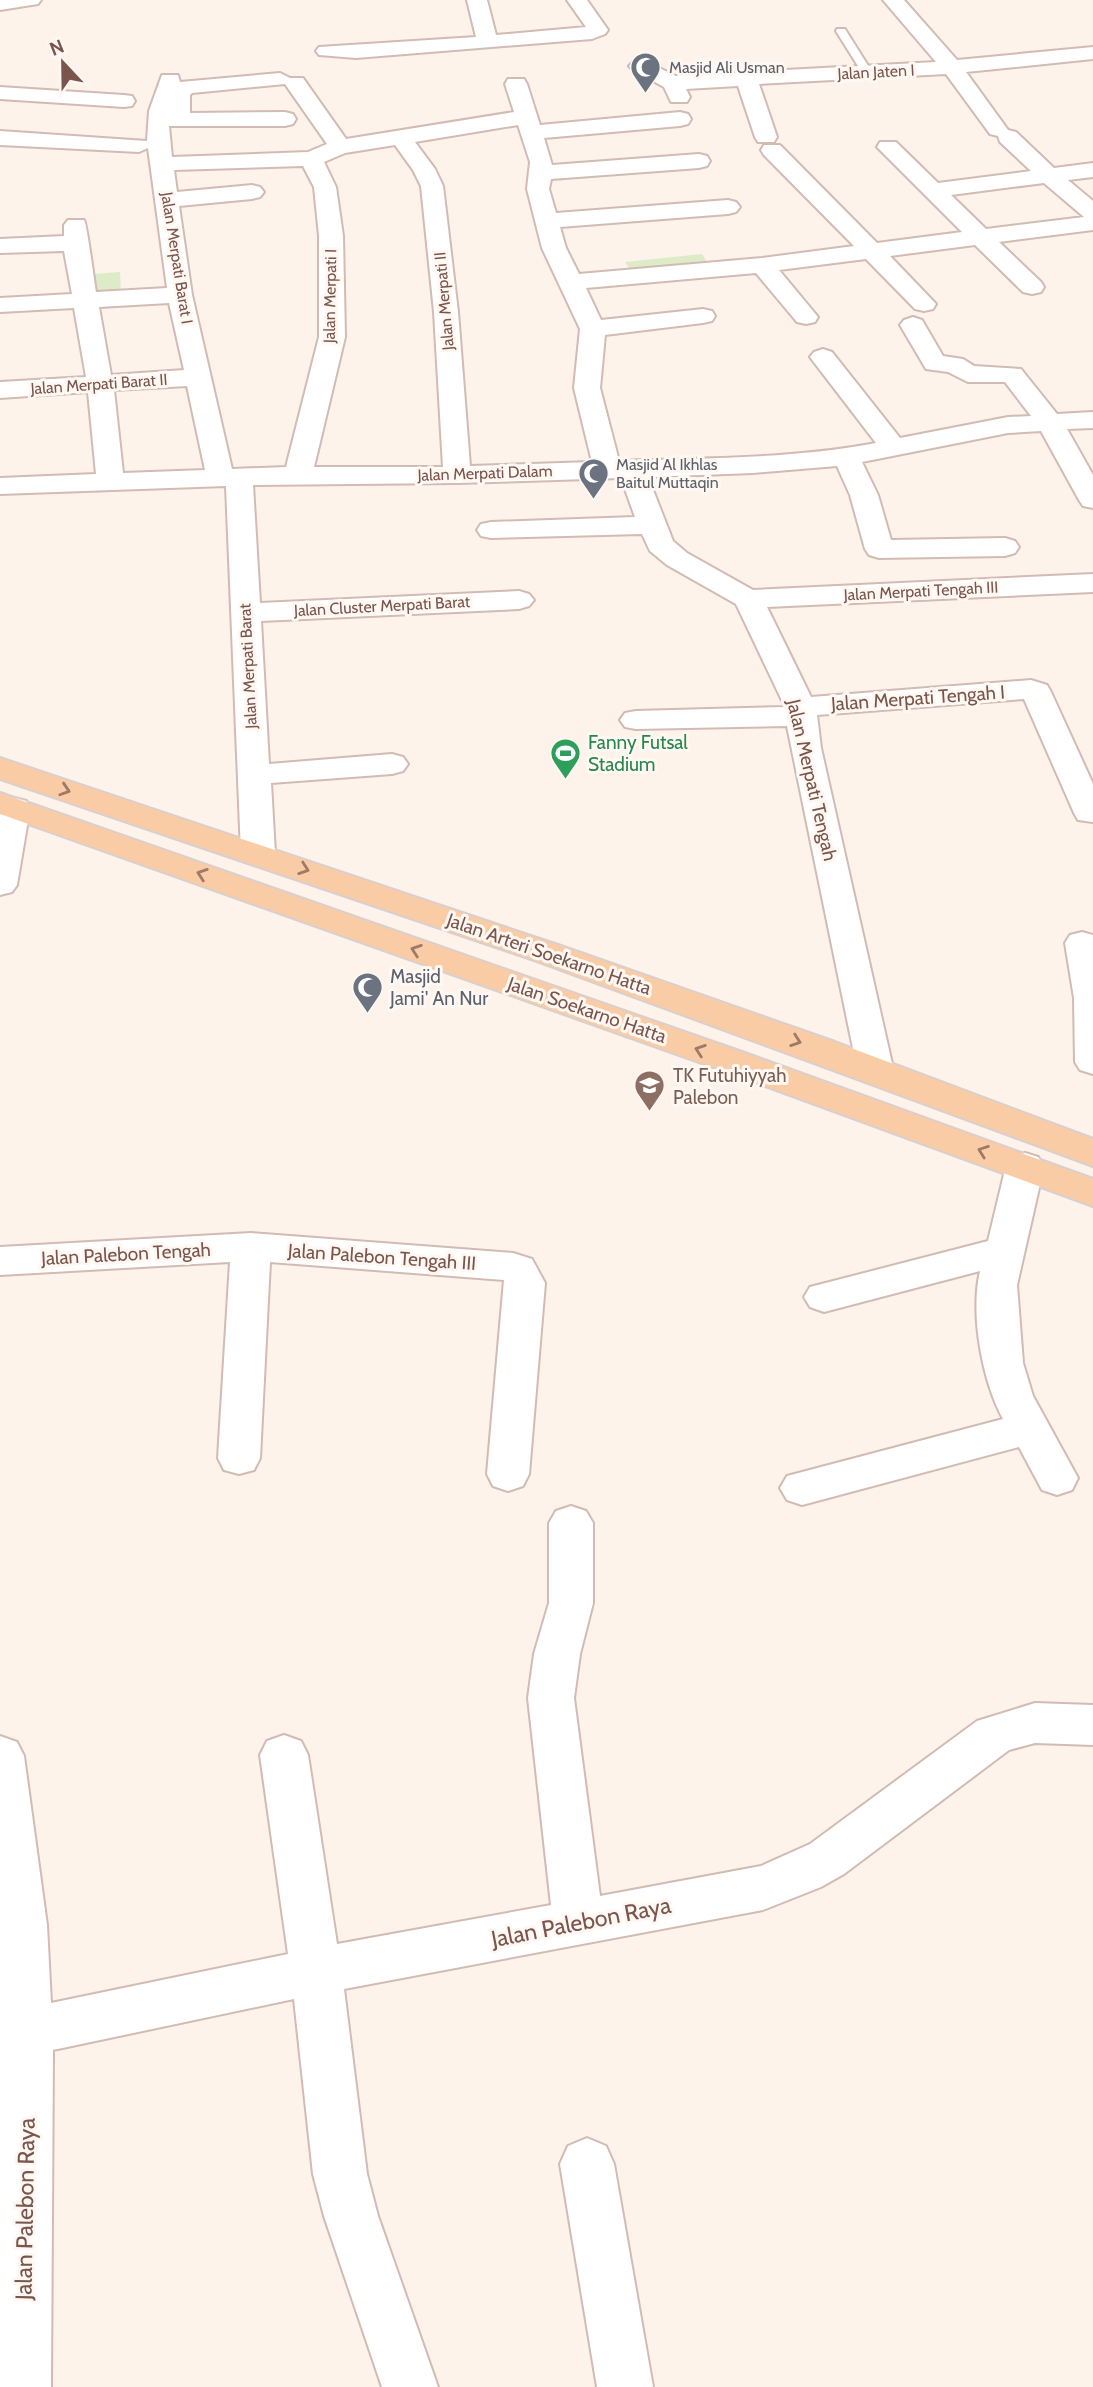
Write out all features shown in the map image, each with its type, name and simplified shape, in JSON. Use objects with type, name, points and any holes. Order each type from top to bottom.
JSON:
[{"type":"main road","name":"Jalan Arteri Soekarno Hatta","points":[[0,768],[258,853],[876,1068],[1093,1153]]},
{"type":"main road","name":"Jalan Soekarno Hatta","points":[[7,806],[1026,1166],[1093,1193]]},
{"type":"main road","points":[[510,983],[536,950]]},
{"type":"street","points":[[0,4],[31,0]]},
{"type":"street","points":[[477,0],[488,42]]},
{"type":"street","points":[[326,51],[356,52],[581,35],[598,30],[577,0]]},
{"type":"street","points":[[893,0],[952,68],[1003,133],[1093,213]]},
{"type":"street","name":"Jalan Jaten I","points":[[311,159],[340,147],[400,136],[529,125],[677,100],[747,79],[952,68],[1093,53]]},
{"type":"street","points":[[640,66],[677,100]]},
{"type":"street","points":[[747,79],[769,143],[871,250],[919,314],[933,363],[954,364],[968,374],[1010,373],[1049,421],[1093,500]]},
{"type":"street","name":"Jalan Merpati Barat I","points":[[170,80],[162,96],[169,119],[157,145],[180,295],[198,377],[229,478]]},
{"type":"street","points":[[285,119],[169,119],[179,94],[186,87],[288,81],[340,147]]},
{"type":"street","points":[[516,84],[541,162],[538,189],[554,248],[593,329],[587,388],[619,469],[660,545],[677,559],[748,599]]},
{"type":"street","points":[[0,93],[124,101]]},
{"type":"street","name":"Jalan Merpati II","points":[[400,136],[424,169],[432,186],[446,312],[457,475]]},
{"type":"street","points":[[0,138],[139,145]]},
{"type":"street","points":[[888,148],[1032,287]]},
{"type":"street","points":[[162,164],[311,159]]},
{"type":"street","name":"Jalan Merpati I","points":[[298,475],[332,337],[330,226],[325,187],[311,159]]},
{"type":"street","points":[[540,173],[699,161]]},
{"type":"street","points":[[932,191],[1093,170]]},
{"type":"street","points":[[166,200],[252,192]]},
{"type":"street","points":[[547,221],[729,207]]},
{"type":"street","points":[[571,282],[762,265],[1093,223]]},
{"type":"street","points":[[0,246],[76,234],[83,301],[100,385],[110,481]]},
{"type":"street","points":[[762,265],[806,317]]},
{"type":"street","points":[[0,305],[180,295]]},
{"type":"street","points":[[593,329],[703,316]]},
{"type":"street","points":[[823,357],[894,448]]},
{"type":"street","name":"Jalan Merpati Barat II","points":[[0,390],[198,377]]},
{"type":"street","name":"Jalan Merpati Dalam","points":[[0,486],[298,475],[457,475],[753,465],[846,457],[1008,425],[1093,420]]},
{"type":"street","points":[[846,457],[864,495],[879,549],[1005,547]]},
{"type":"street","name":"Jalan Merpati Barat","points":[[229,478],[245,613],[258,853]]},
{"type":"street","points":[[491,530],[650,525]]},
{"type":"street","name":"Jalan Merpati Tengah III","points":[[748,599],[1093,583]]},
{"type":"street","name":"Jalan Merpati Tengah","points":[[748,599],[800,711],[876,1068]]},
{"type":"street","name":"Jalan Cluster Merpati Barat","points":[[245,613],[519,600]]},
{"type":"street","name":"Jalan Merpati Tengah I","points":[[636,720],[800,711],[1031,689],[1036,692],[1090,813]]},
{"type":"street","points":[[254,775],[392,764]]},
{"type":"street","points":[[0,885],[7,806]]},
{"type":"street","points":[[1082,943],[1092,998],[1093,1062]]},
{"type":"street","points":[[1026,1166],[1003,1251],[997,1285],[1002,1363],[1012,1397],[1058,1478]]},
{"type":"street","points":[[239,1458],[251,1247]]},
{"type":"street","name":"Jalan Palebon Tengah","points":[[0,1261],[251,1247]]},
{"type":"street","name":"Jalan Palebon Tengah III","points":[[251,1247],[513,1266],[518,1269],[525,1283],[508,1474]]},
{"type":"street","points":[[824,1297],[1003,1251]]},
{"type":"street","points":[[802,1488],[1030,1428]]},
{"type":"street","points":[[571,1523],[571,1603],[557,1654],[551,1698],[578,1922]]},
{"type":"street","name":"Jalan Palebon Raya","points":[[23,2387],[14,2033],[316,1971],[763,1888],[827,1859],[994,1735],[1035,1723],[1093,1725]]},
{"type":"street","points":[[284,1755],[316,1971],[340,2174],[351,2216],[410,2387]]},
{"type":"street","points":[[0,1756],[22,1925],[14,2033]]},
{"type":"street","points":[[587,2164],[625,2387]]},
{"type":"lane","points":[[841,30],[867,72]]},
{"type":"green space","points":[[702,254],[710,266],[633,274],[625,262]]},
{"type":"green space","points":[[120,272],[121,294],[93,295],[93,274]]},
{"type":"place","name":"Masjid Ali Usman","points":[[646,94]]},
{"type":"place","name":"Masjid Al Ikhlas Baitul Muttaqin","points":[[593,500]]},
{"type":"place","name":"Fanny Futsal Stadium","points":[[565,780]]},
{"type":"place","name":"Masjid Jami' An Nur","points":[[367,1014]]},
{"type":"place","name":"TK Futuhiyyah Palebon","points":[[650,1113]]}]
